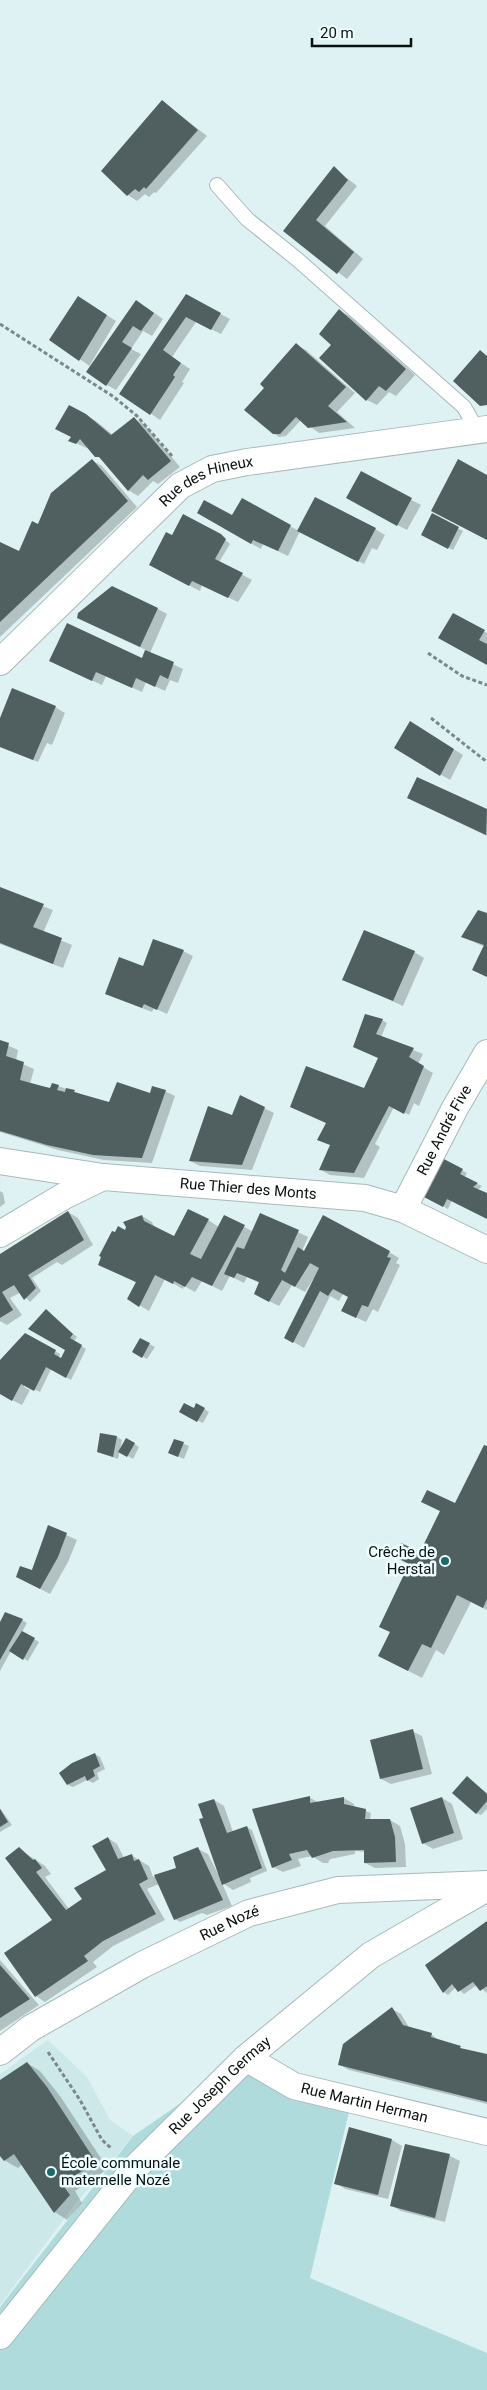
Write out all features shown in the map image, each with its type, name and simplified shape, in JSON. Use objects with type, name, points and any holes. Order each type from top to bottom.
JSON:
[{"type":"street","name":"Rue des Hineux","points":[[0,662],[180,486],[205,473],[247,462],[482,429]]},
{"type":"street","name":"Rue André Five","points":[[403,1209],[455,1108],[487,1053]]},
{"type":"street","name":"Rue Thier des Monts","points":[[0,1161],[104,1177],[365,1198],[403,1209],[487,1250]]},
{"type":"street","points":[[0,1234],[64,1196],[104,1177]]},
{"type":"street","name":"Rue Nozé","points":[[0,2052],[31,2028],[142,1965],[249,1913],[338,1890],[487,1884]]},
{"type":"street","name":"Rue Joseph Germay","points":[[0,2336],[134,2169],[246,2058],[371,1955],[487,1888]]},
{"type":"street","name":"Rue Martin Herman","points":[[246,2058],[294,2086],[487,2132]]},
{"type":"lane","name":"Rue des Hineux","points":[[217,185],[247,219],[298,260],[464,407],[482,429]]},
{"type":"path","points":[[0,324],[120,402],[138,416],[174,459]]},
{"type":"path","points":[[428,653],[462,676],[487,684]]},
{"type":"path","points":[[431,718],[487,762]]},
{"type":"path","points":[[31,2028],[80,2100],[102,2140],[134,2169]]},
{"type":"shaded area","name":"École communale maternelle Nozé","points":[[48,2040],[87,2077],[110,2120],[133,2136],[72,2208],[0,2305],[0,2074]]},
{"type":"shaded area","points":[[246,2058],[352,2099],[310,2278],[487,2353],[487,2390],[0,2390],[0,2307],[133,2136]]},
{"type":"building","points":[[162,100],[198,130],[146,189],[144,187],[139,192],[135,189],[127,196],[101,171]]},
{"type":"building","points":[[334,166],[348,180],[316,220],[354,252],[337,274],[283,231]]},
{"type":"building","points":[[186,294],[221,313],[211,330],[186,317],[163,350],[181,363],[173,375],[175,377],[150,415],[119,394]]},
{"type":"building","points":[[78,296],[107,315],[79,361],[49,340]]},
{"type":"building","points":[[136,300],[154,313],[141,331],[133,326],[122,342],[132,348],[106,386],[86,372]]},
{"type":"building","points":[[339,309],[406,369],[386,391],[379,386],[366,401],[319,358],[331,345],[319,334]]},
{"type":"building","points":[[296,343],[346,387],[328,406],[347,422],[308,428],[296,417],[280,434],[273,434],[244,410],[264,388],[260,384]]},
{"type":"building","points":[[480,350],[487,356],[487,405],[480,406],[453,381]]},
{"type":"building","points":[[69,405],[86,414],[111,435],[134,417],[171,461],[148,480],[143,475],[128,491],[99,457],[95,457],[80,439],[76,444],[68,441],[71,437],[55,429]]},
{"type":"building","points":[[92,459],[128,501],[0,622],[0,542],[19,551],[32,521],[38,524],[51,493]]},
{"type":"building","points":[[458,459],[487,475],[487,540],[431,511]]},
{"type":"building","points":[[361,471],[412,498],[397,526],[346,498]]},
{"type":"building","points":[[315,497],[376,528],[358,562],[297,531]]},
{"type":"building","points":[[242,498],[291,525],[278,551],[253,540],[251,544],[197,513],[204,500],[232,515]]},
{"type":"building","points":[[432,513],[459,527],[448,549],[421,535]]},
{"type":"building","points":[[183,514],[221,534],[226,539],[215,559],[243,573],[228,598],[192,581],[189,586],[149,565],[166,532],[172,535]]},
{"type":"building","points":[[112,586],[158,608],[140,647],[77,618],[78,613]]},
{"type":"building","points":[[453,613],[485,630],[479,640],[487,644],[487,665],[438,638]]},
{"type":"building","points":[[67,623],[142,658],[145,650],[174,662],[168,679],[160,675],[155,687],[136,678],[132,688],[96,672],[92,681],[49,661]]},
{"type":"building","points":[[12,688],[56,706],[33,760],[0,747],[0,718]]},
{"type":"building","points":[[410,721],[454,749],[440,776],[394,748]]},
{"type":"building","points":[[417,777],[487,809],[486,835],[407,798]]},
{"type":"building","points":[[0,887],[44,904],[33,927],[62,938],[53,964],[0,943]]},
{"type":"building","points":[[478,910],[487,913],[487,977],[472,970],[484,945],[461,937]]},
{"type":"building","points":[[364,930],[415,951],[393,1001],[342,980]]},
{"type":"building","points":[[153,939],[184,950],[157,1010],[144,1004],[142,1008],[105,994],[119,957],[143,966]]},
{"type":"building","points":[[365,1014],[383,1019],[376,1034],[414,1048],[409,1057],[424,1066],[404,1114],[389,1106],[354,1173],[319,1170],[330,1145],[317,1140],[326,1123],[290,1107],[306,1066],[364,1088],[378,1058],[353,1047]]},
{"type":"building","points":[[0,1040],[9,1043],[6,1056],[24,1062],[20,1080],[50,1088],[52,1083],[59,1085],[57,1090],[65,1092],[66,1088],[75,1090],[74,1092],[109,1102],[117,1082],[150,1093],[152,1086],[166,1090],[142,1158],[93,1155],[47,1145],[0,1131]]},
{"type":"building","points":[[240,1095],[265,1107],[242,1165],[189,1161],[208,1106],[232,1115]]},
{"type":"building","points":[[442,1158],[463,1169],[460,1174],[478,1183],[473,1187],[487,1193],[487,1219],[447,1199],[443,1207],[422,1196]]},
{"type":"building","points":[[188,1209],[209,1219],[190,1254],[201,1259],[224,1215],[245,1225],[212,1286],[192,1277],[185,1287],[174,1281],[173,1284],[155,1275],[139,1307],[127,1299],[136,1282],[98,1265],[101,1257],[99,1256],[112,1231],[115,1232],[118,1226],[125,1230],[126,1227],[123,1222],[142,1215],[144,1221],[174,1236]]},
{"type":"building","points":[[68,1211],[84,1240],[28,1275],[36,1288],[24,1300],[14,1285],[2,1292],[13,1310],[0,1318],[0,1254]]},
{"type":"building","points":[[260,1213],[299,1230],[281,1270],[285,1273],[298,1247],[304,1251],[323,1215],[390,1251],[387,1257],[391,1258],[368,1307],[362,1305],[356,1318],[341,1311],[348,1297],[333,1289],[328,1296],[320,1291],[293,1343],[284,1338],[319,1268],[310,1263],[295,1287],[282,1280],[269,1302],[254,1294],[259,1282],[237,1273],[234,1278],[224,1274],[237,1247],[244,1249]]},
{"type":"building","points":[[46,1309],[73,1334],[70,1338],[82,1345],[66,1378],[46,1367],[34,1391],[21,1384],[12,1401],[0,1394],[0,1360],[25,1333],[56,1350],[54,1354],[61,1358],[65,1350],[28,1329]]},
{"type":"building","points":[[140,1338],[150,1343],[142,1358],[132,1352]]},
{"type":"building","points":[[184,1403],[194,1408],[196,1403],[205,1408],[197,1422],[179,1412]]},
{"type":"building","points":[[100,1433],[117,1436],[113,1457],[97,1452]]},
{"type":"building","points":[[126,1438],[135,1443],[127,1457],[118,1452]]},
{"type":"building","points":[[174,1439],[184,1442],[178,1457],[168,1453]]},
{"type":"building","name":"Crêche de Herstal","points":[[484,1445],[487,1446],[487,1599],[483,1608],[457,1595],[431,1648],[422,1644],[408,1671],[378,1656],[390,1632],[379,1627],[409,1564],[395,1557],[401,1543],[420,1552],[440,1511],[421,1502],[427,1490],[455,1503]]},
{"type":"building","points":[[48,1525],[67,1533],[58,1557],[40,1589],[16,1577],[20,1566],[32,1570]]},
{"type":"building","points":[[5,1612],[23,1619],[0,1660],[0,1622]]},
{"type":"building","points":[[22,1631],[35,1638],[23,1660],[9,1651]]},
{"type":"building","points":[[413,1729],[423,1769],[380,1779],[370,1740]]},
{"type":"building","points":[[95,1753],[100,1766],[93,1770],[95,1776],[87,1781],[85,1776],[67,1785],[59,1773],[72,1763]]},
{"type":"building","points":[[467,1776],[487,1794],[487,1801],[476,1814],[452,1793]]},
{"type":"building","points":[[310,1796],[310,1803],[344,1797],[344,1804],[366,1809],[365,1819],[390,1819],[395,1837],[396,1862],[364,1863],[364,1850],[333,1851],[312,1858],[307,1850],[289,1854],[292,1860],[272,1868],[252,1809]]},
{"type":"building","points":[[442,1797],[454,1833],[422,1844],[410,1808]]},
{"type":"building","points":[[214,1799],[227,1833],[247,1826],[262,1868],[222,1885],[199,1819],[203,1818],[198,1804]]},
{"type":"building","points":[[0,1809],[8,1822],[0,1827]]},
{"type":"building","points":[[108,1837],[118,1859],[132,1854],[134,1861],[139,1859],[148,1879],[139,1884],[156,1914],[103,1941],[84,1956],[88,1961],[35,1997],[4,1953],[52,1920],[5,1858],[19,1847],[33,1860],[35,1859],[42,1868],[36,1872],[66,1910],[82,1899],[74,1888],[106,1870],[92,1846]]},
{"type":"building","points":[[198,1847],[223,1900],[174,1920],[154,1875],[176,1868],[173,1857]]},
{"type":"building","points":[[487,1921],[487,1986],[480,1991],[473,1982],[458,1992],[452,1984],[443,1993],[425,1965]]},
{"type":"building","points":[[0,1965],[30,1999],[0,2018]]},
{"type":"building","points":[[392,2007],[403,2025],[432,2033],[431,2037],[461,2046],[460,2048],[487,2054],[487,2102],[338,2065],[343,2044]]},
{"type":"building","points":[[27,2062],[47,2087],[96,2162],[62,2184],[70,2195],[54,2213],[14,2154],[4,2161],[0,2156],[0,2080]]},
{"type":"building","points":[[349,2127],[392,2139],[378,2195],[334,2184]]},
{"type":"building","points":[[405,2144],[450,2154],[435,2218],[390,2206]]},
{"type":"place","name":"Crêche de Herstal","points":[[445,1561]]},
{"type":"place","name":"École communale maternelle Nozé","points":[[51,2172]]}]
